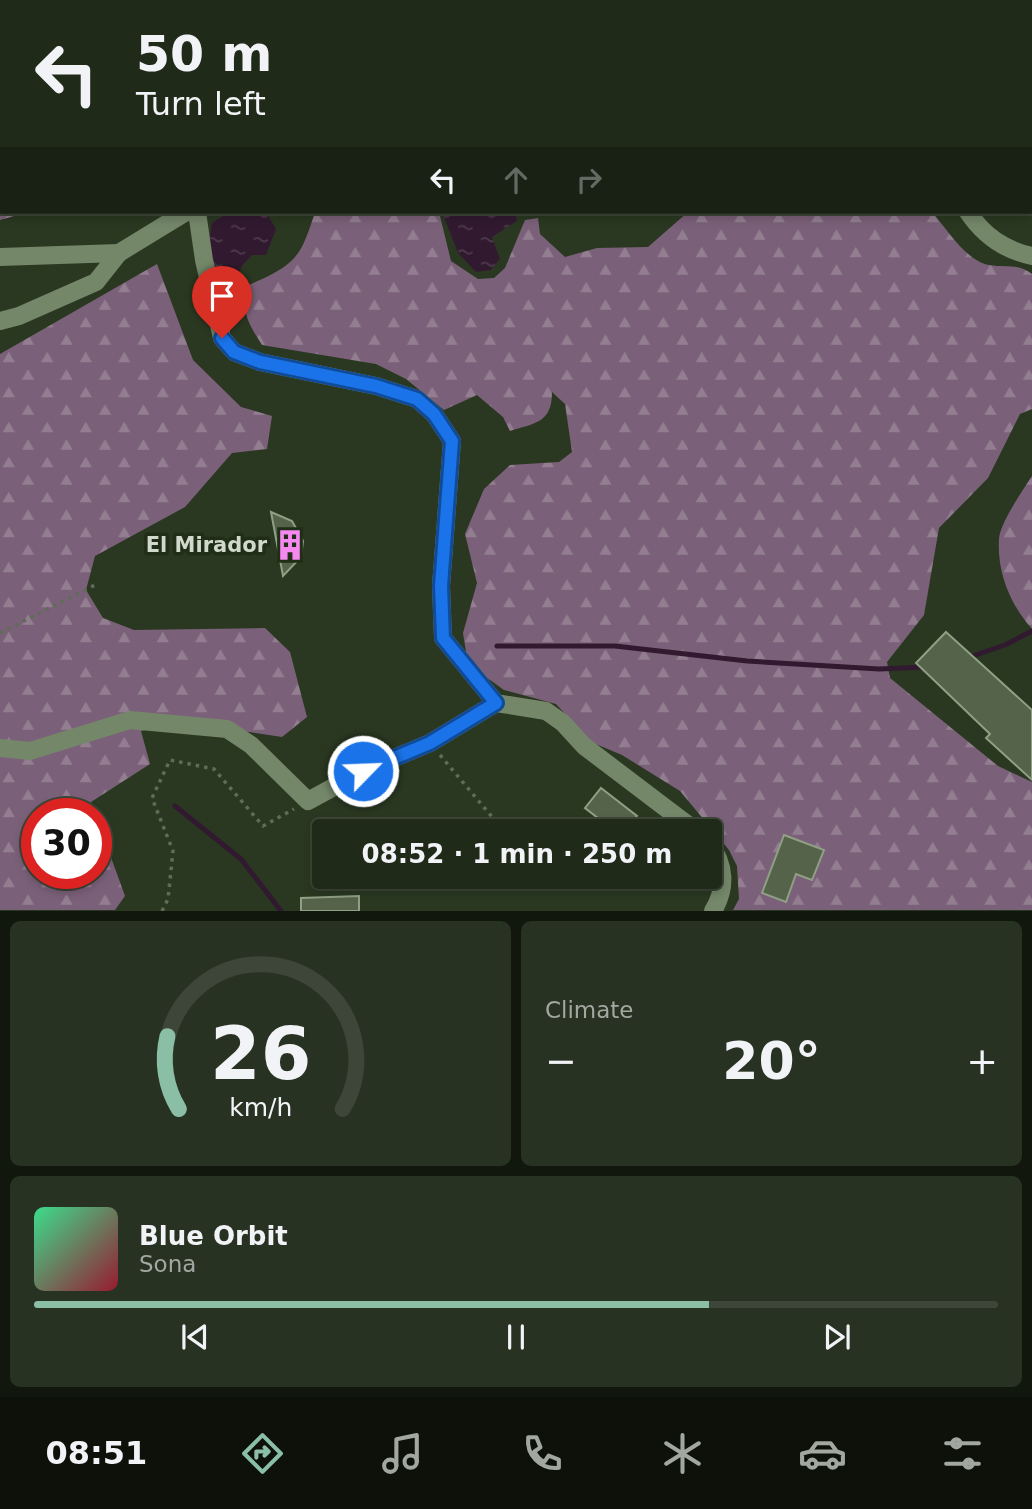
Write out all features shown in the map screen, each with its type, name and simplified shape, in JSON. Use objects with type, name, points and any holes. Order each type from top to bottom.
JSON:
[{"type":"street","points":[[0,321],[96,282],[119,253],[183,214]]},
{"type":"street","points":[[197,214],[204,260],[222,338],[227,347],[260,362],[376,386],[417,399],[434,414],[452,441],[441,586],[443,638],[496,703]]},
{"type":"street","points":[[970,214],[985,234],[1008,251],[1032,257]]},
{"type":"street","points":[[0,257],[119,253]]},
{"type":"street","points":[[0,748],[30,751],[130,720],[227,729],[251,745],[308,801],[363,771],[430,743],[496,703],[546,711],[563,723],[584,746],[680,819]]},
{"type":"street","points":[[713,911],[722,892],[722,871]]},
{"type":"path","points":[[0,633],[95,585]]},
{"type":"path","points":[[430,743],[494,819]]},
{"type":"path","points":[[162,911],[168,899],[173,851],[152,798],[170,760],[214,769],[263,826],[308,801]]},
{"type":"green space","points":[[0,214],[22,214],[0,220]]},
{"type":"green space","points":[[314,214],[439,214],[451,261],[478,279],[494,278],[505,268],[525,220],[538,218],[540,234],[565,257],[597,248],[648,247],[686,214],[934,214],[972,257],[989,265],[1017,267],[1032,274],[1032,409],[1020,414],[988,478],[939,528],[924,615],[887,662],[890,678],[998,766],[1032,782],[1032,910],[733,910],[739,899],[737,866],[722,842],[722,819],[703,819],[680,791],[622,755],[591,742],[556,704],[504,690],[468,664],[463,633],[477,583],[465,534],[484,489],[510,465],[559,462],[572,452],[565,404],[552,392],[549,410],[545,416],[534,423],[510,431],[503,417],[477,395],[444,410],[406,379],[376,364],[262,345],[245,310],[249,285],[287,265],[300,250]]},
{"type":"green space","points":[[157,264],[193,360],[241,407],[272,416],[267,449],[232,453],[185,507],[95,556],[86,590],[103,618],[134,630],[265,628],[290,652],[307,717],[282,737],[178,721],[141,731],[150,764],[97,798],[21,798],[21,889],[112,889],[112,860],[125,896],[115,910],[0,910],[0,354]]},
{"type":"green space","points":[[1032,476],[1032,629],[1017,609],[1006,587],[1000,564],[999,539],[1003,524]]},
{"type":"water","points":[[225,214],[267,214],[276,229],[266,255],[252,255],[241,267],[238,286],[235,284],[235,300],[220,309],[209,243],[212,223]]},
{"type":"water","points":[[443,214],[515,214],[517,221],[492,237],[500,259],[491,270],[476,272],[458,253]]},
{"type":"building","name":"El Mirador","points":[[271,512],[292,521],[303,541],[301,557],[283,576]]},
{"type":"building","points":[[946,632],[1032,710],[1032,780],[986,738],[990,734],[916,663]]},
{"type":"building","points":[[601,788],[637,816],[634,819],[599,819],[585,808]]},
{"type":"building","points":[[784,835],[824,850],[812,880],[796,874],[786,902],[762,893]]},
{"type":"building","points":[[359,896],[359,911],[301,911],[301,898]]},
{"type":"waterway","points":[[967,658],[1005,645],[1032,631]]},
{"type":"waterway","points":[[497,646],[615,646],[747,661],[879,669],[927,667]]},
{"type":"waterway","points":[[175,806],[241,859],[281,911]]},
{"type":"place","name":"El Mirador","points":[[290,545]]},
{"type":"route","points":[[222,338],[234,352],[260,362],[376,386],[417,399],[434,414],[452,441],[441,586],[443,638],[496,703],[430,743],[363,771]]}]
